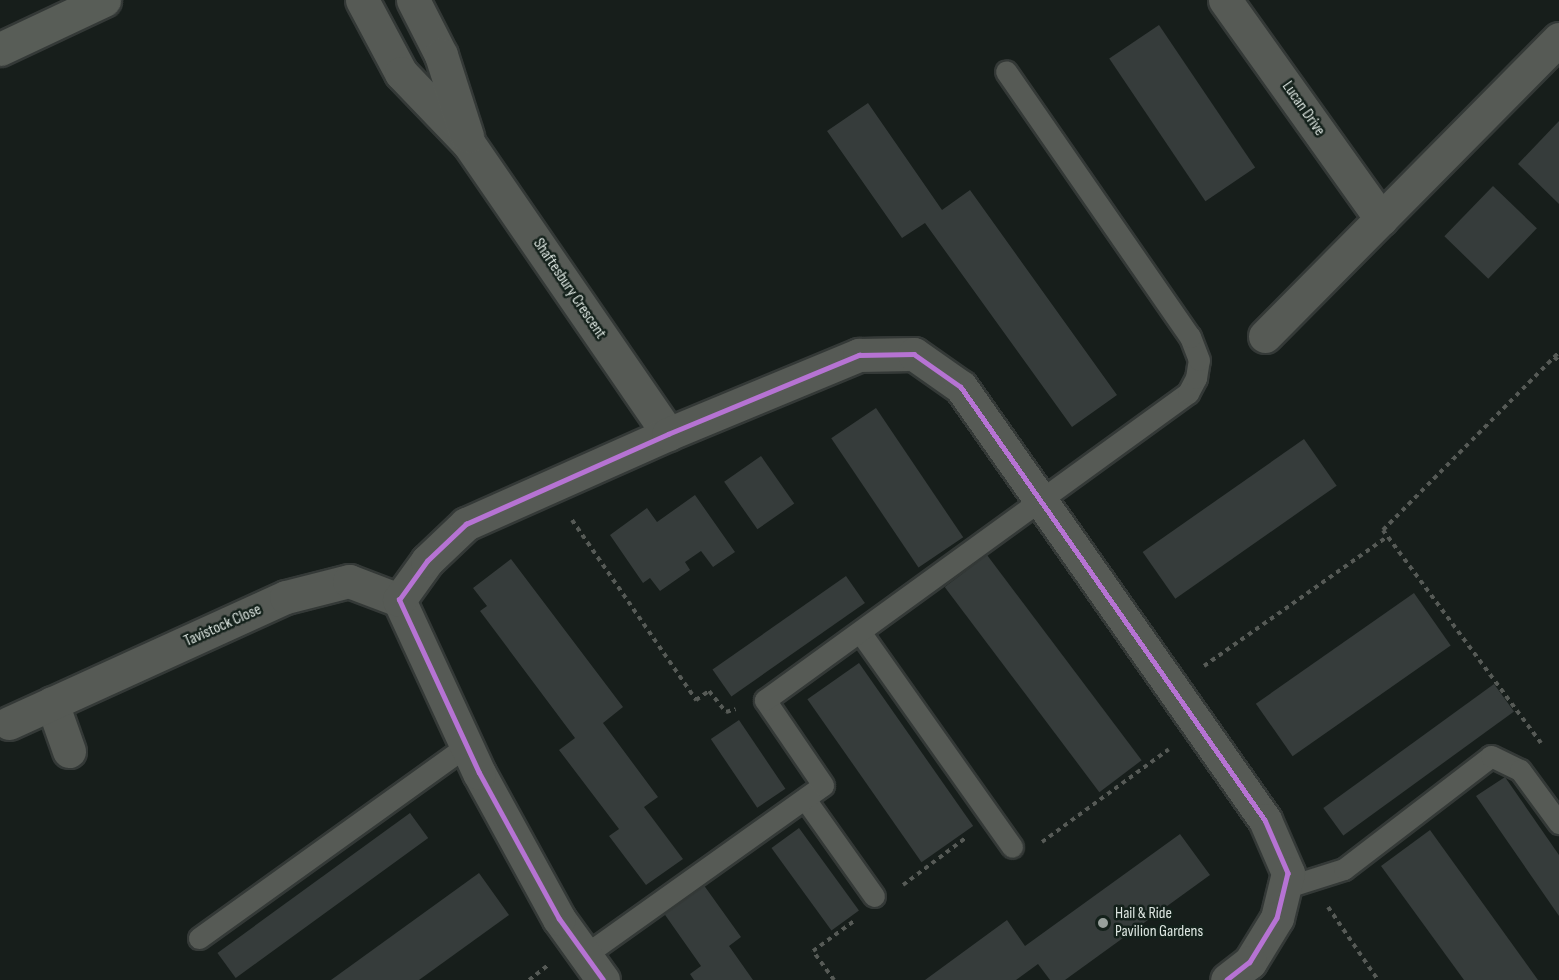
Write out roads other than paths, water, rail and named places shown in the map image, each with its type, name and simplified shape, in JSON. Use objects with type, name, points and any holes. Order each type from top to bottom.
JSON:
[{"type":"main road","points":[[0,49],[104,0]]},
{"type":"street","name":"Shaftesbury Crescent","points":[[362,0],[401,73],[469,144],[668,434]]},
{"type":"street","name":"Shaftesbury Crescent","points":[[413,0],[441,55],[469,144]]},
{"type":"street","name":"Lucan Drive","points":[[1225,0],[1381,219]]},
{"type":"street","points":[[1265,336],[1559,39]]},
{"type":"street","points":[[594,967],[559,919],[466,746],[399,600],[427,561],[466,524],[668,434],[859,356],[914,354],[961,387],[1265,820],[1288,873],[1297,885],[1250,962],[1227,980]]},
{"type":"street","name":"Tavistock Close","points":[[9,723],[286,597],[349,581],[399,600]]},
{"type":"street","points":[[52,704],[69,751]]},
{"type":"lane","points":[[594,967],[823,785],[765,699],[1041,502],[1188,393],[1199,360],[1190,336],[1006,71]]},
{"type":"lane","points":[[860,632],[1012,847]]},
{"type":"lane","points":[[199,938],[466,746]]},
{"type":"lane","points":[[1297,885],[1344,869],[1491,756],[1520,770],[1559,823]]},
{"type":"lane","points":[[805,799],[874,896]]},
{"type":"place","name":"Hail & Ride Pavilion Gardens","points":[[1103,923]]}]
